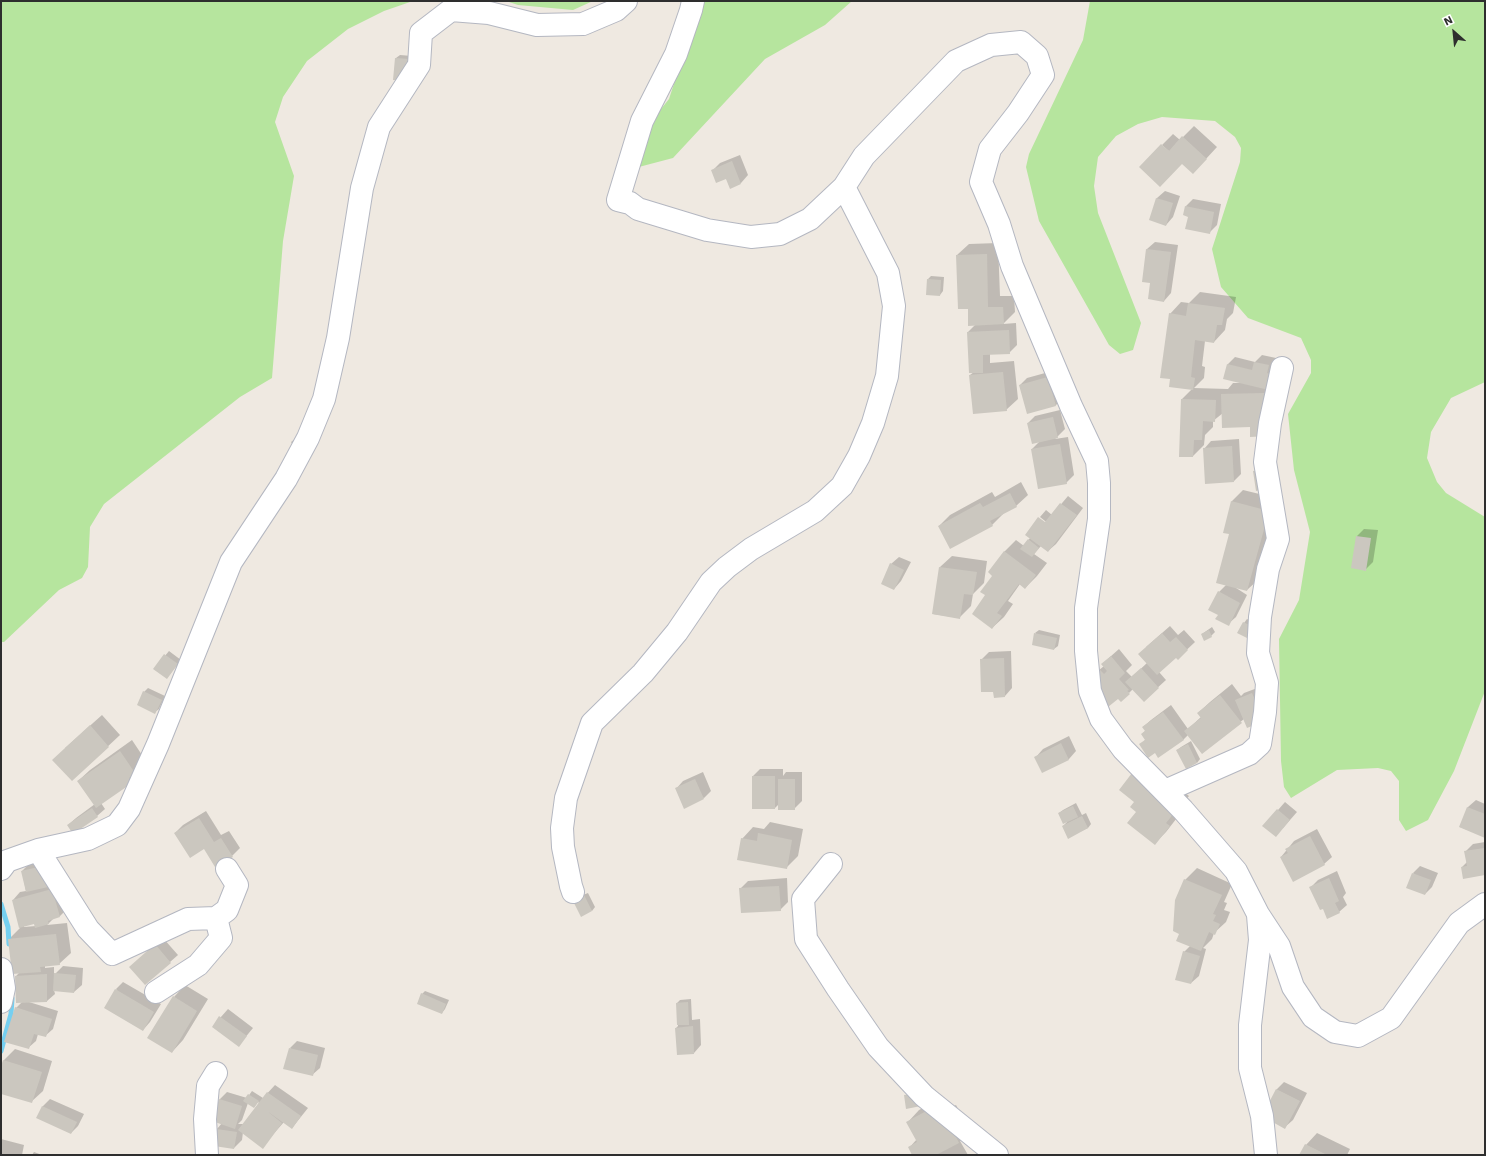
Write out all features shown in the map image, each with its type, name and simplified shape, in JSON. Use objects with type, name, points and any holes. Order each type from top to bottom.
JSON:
[{"type":"street","points":[[3,862],[38,850],[88,839],[117,825],[129,809],[158,744],[231,562],[286,479],[308,438],[324,399],[338,338],[362,188],[379,127],[419,65],[421,33],[451,10],[489,14],[537,25],[583,24],[616,10],[626,1]]},
{"type":"street","points":[[692,1],[691,10],[676,54],[642,122],[618,200],[630,203],[638,209],[707,230],[751,237],[780,234],[810,219],[844,187],[864,156],[956,61],[992,45],[1022,42],[1037,56],[1043,75],[1018,113],[990,149],[982,182],[999,224],[1015,273],[1071,406],[1097,461],[1099,483],[1099,519],[1086,608],[1086,651],[1090,691],[1101,719],[1123,749],[1183,810],[1236,871],[1258,914],[1279,946],[1293,987],[1314,1017],[1334,1032],[1358,1036],[1391,1018],[1459,923],[1485,904]]},
{"type":"street","points":[[573,892],[563,847],[562,828],[566,798],[592,723],[644,673],[677,632],[711,582],[727,567],[751,549],[815,511],[842,486],[859,456],[873,423],[887,376],[894,306],[888,273],[844,187]]},
{"type":"street","points":[[1165,791],[1249,754],[1260,744],[1265,712],[1267,683],[1258,653],[1260,617],[1268,569],[1278,539],[1265,462],[1270,423],[1282,368]]},
{"type":"street","points":[[38,850],[88,929],[112,954],[188,919],[216,918],[227,910],[237,885],[227,869]]},
{"type":"street","points":[[832,864],[803,899],[806,939],[838,989],[878,1046],[924,1096],[997,1155]]},
{"type":"street","points":[[1258,914],[1260,940],[1250,1026],[1250,1068],[1262,1116],[1266,1155]]},
{"type":"street","points":[[156,992],[198,965],[221,938],[216,918]]},
{"type":"street","points":[[1,969],[4,988],[1,1002]]},
{"type":"street","points":[[207,1155],[205,1119],[208,1086],[216,1073]]},
{"type":"green space","points":[[1,1],[413,1],[384,11],[348,29],[307,61],[283,97],[275,122],[294,176],[283,241],[272,378],[240,397],[104,504],[90,527],[88,567],[82,578],[59,590],[4,642],[1,642]]},
{"type":"green space","points":[[506,1],[593,1],[573,10],[518,5]]},
{"type":"green space","points":[[690,1],[852,1],[825,25],[765,59],[673,158],[635,168],[634,143],[669,99],[691,32]]},
{"type":"green space","points":[[1090,1],[1485,1],[1485,382],[1451,398],[1431,432],[1427,458],[1437,482],[1446,493],[1485,517],[1485,691],[1454,771],[1428,820],[1406,831],[1399,820],[1399,781],[1391,771],[1378,768],[1337,770],[1291,798],[1284,787],[1281,761],[1279,639],[1299,600],[1310,532],[1294,470],[1288,414],[1311,373],[1311,360],[1301,338],[1248,318],[1221,287],[1212,249],[1240,162],[1241,148],[1235,137],[1215,121],[1162,117],[1138,124],[1116,136],[1098,157],[1094,186],[1098,213],[1141,323],[1133,350],[1120,354],[1109,345],[1039,221],[1026,167],[1029,154],[1083,40]]},
{"type":"building","points":[[395,58],[409,59],[407,81],[393,80]]},
{"type":"building","points":[[1182,136],[1207,159],[1193,174],[1182,164],[1160,187],[1139,167],[1161,144],[1169,151]]},
{"type":"building","points":[[732,161],[741,184],[730,189],[726,179],[716,183],[711,170]]},
{"type":"building","points":[[1156,198],[1173,203],[1166,226],[1149,220]]},
{"type":"building","points":[[1185,206],[1214,212],[1210,234],[1185,229],[1188,217],[1183,215]]},
{"type":"building","points":[[1146,249],[1171,252],[1164,302],[1148,299],[1150,283],[1142,282]]},
{"type":"building","points":[[987,254],[988,307],[1003,307],[1004,324],[968,326],[968,309],[958,309],[956,255]]},
{"type":"building","points":[[927,279],[941,280],[940,296],[926,295]]},
{"type":"building","points":[[1188,303],[1225,308],[1222,325],[1217,325],[1214,343],[1195,340],[1191,377],[1195,378],[1193,390],[1169,387],[1170,379],[1160,378],[1169,313],[1186,316]]},
{"type":"building","points":[[1009,330],[1010,354],[983,355],[983,373],[969,373],[967,332]]},
{"type":"building","points":[[1254,362],[1269,365],[1267,373],[1272,375],[1269,390],[1223,379],[1227,364],[1252,370]]},
{"type":"building","points":[[1003,372],[1007,411],[973,414],[969,375]]},
{"type":"building","points":[[1048,377],[1056,406],[1027,414],[1019,385]]},
{"type":"building","points":[[1266,393],[1268,436],[1250,437],[1250,427],[1222,428],[1221,394]]},
{"type":"building","points":[[1181,399],[1216,400],[1215,422],[1203,421],[1202,440],[1194,440],[1193,457],[1179,457]]},
{"type":"building","points":[[1053,417],[1058,438],[1032,444],[1027,423]]},
{"type":"building","points":[[1060,444],[1067,484],[1038,489],[1031,449]]},
{"type":"building","points":[[1232,446],[1234,482],[1205,484],[1203,448]]},
{"type":"building","points":[[1265,469],[1269,488],[1256,491],[1253,471]]},
{"type":"building","points":[[1010,493],[1017,507],[990,521],[993,526],[950,549],[938,526],[980,503],[983,507]]},
{"type":"building","points":[[1231,501],[1269,511],[1247,591],[1216,583],[1229,534],[1223,533]]},
{"type":"building","points":[[1060,503],[1077,515],[1048,552],[1025,535],[1038,517],[1045,522]]},
{"type":"building","points":[[1356,536],[1371,538],[1366,571],[1351,568]]},
{"type":"building","points":[[1028,539],[1039,548],[1032,557],[1020,549]]},
{"type":"building","points":[[1004,551],[1036,575],[1025,589],[1019,584],[997,613],[1002,616],[992,629],[972,614],[985,595],[980,592],[992,576],[988,572]]},
{"type":"building","points":[[890,563],[904,570],[894,590],[881,584]]},
{"type":"building","points":[[939,567],[977,572],[973,595],[964,594],[960,619],[932,614]]},
{"type":"building","points":[[1218,591],[1240,603],[1229,626],[1215,619],[1218,615],[1208,610]]},
{"type":"building","points":[[1243,622],[1255,628],[1249,639],[1237,633]]},
{"type":"building","points":[[1209,630],[1212,637],[1204,641],[1201,634]]},
{"type":"building","points":[[1034,633],[1057,638],[1054,650],[1032,645]]},
{"type":"building","points":[[1162,633],[1170,642],[1176,637],[1188,650],[1178,660],[1176,658],[1157,675],[1138,654]]},
{"type":"building","points":[[164,654],[178,664],[167,679],[153,669]]},
{"type":"building","points":[[1111,656],[1125,673],[1119,679],[1129,690],[1127,691],[1130,694],[1121,702],[1118,699],[1108,707],[1090,686],[1090,678],[1100,670],[1104,674],[1107,671],[1101,664]]},
{"type":"building","points":[[1004,658],[1005,697],[994,698],[993,692],[981,692],[980,659]]},
{"type":"building","points":[[1141,668],[1159,688],[1144,702],[1125,682]]},
{"type":"building","points":[[143,691],[162,700],[155,714],[137,705]]},
{"type":"building","points":[[1252,693],[1264,721],[1247,728],[1235,700]]},
{"type":"building","points":[[1220,695],[1242,723],[1202,754],[1184,731],[1201,718],[1197,713]]},
{"type":"building","points":[[1163,712],[1184,740],[1158,758],[1155,753],[1148,758],[1139,744],[1145,740],[1141,734],[1145,731],[1142,727]]},
{"type":"building","points":[[90,725],[109,747],[72,781],[52,760]]},
{"type":"building","points":[[1061,743],[1069,760],[1042,773],[1034,757]]},
{"type":"building","points":[[1188,744],[1197,763],[1186,769],[1176,750]]},
{"type":"building","points":[[120,751],[135,773],[129,778],[132,783],[96,808],[77,781]]},
{"type":"building","points":[[1132,773],[1178,808],[1166,823],[1170,826],[1155,845],[1127,823],[1136,812],[1130,807],[1134,802],[1119,790]]},
{"type":"building","points":[[752,776],[775,776],[775,809],[752,809]]},
{"type":"building","points":[[695,779],[704,799],[684,809],[675,788]]},
{"type":"building","points":[[778,779],[795,779],[795,810],[778,810]]},
{"type":"building","points":[[1073,806],[1078,817],[1063,824],[1058,813]]},
{"type":"building","points":[[1467,807],[1485,814],[1485,838],[1459,827]]},
{"type":"building","points":[[92,808],[98,817],[73,834],[67,825]]},
{"type":"building","points":[[1277,809],[1290,820],[1276,837],[1262,826]]},
{"type":"building","points":[[1082,816],[1088,828],[1068,839],[1062,826]]},
{"type":"building","points":[[199,818],[214,842],[221,838],[233,857],[215,867],[204,849],[190,858],[174,833]]},
{"type":"building","points":[[758,833],[792,840],[787,869],[737,860],[741,838],[757,841]]},
{"type":"building","points":[[1310,836],[1325,865],[1293,882],[1280,857],[1288,853],[1285,849]]},
{"type":"building","points":[[1485,848],[1485,875],[1463,879],[1461,867],[1467,866],[1464,851]]},
{"type":"building","points":[[43,866],[48,887],[26,892],[21,871]]},
{"type":"building","points":[[1412,873],[1431,880],[1425,895],[1406,888]]},
{"type":"building","points":[[1329,878],[1339,901],[1335,903],[1340,913],[1327,919],[1323,909],[1320,910],[1309,887]]},
{"type":"building","points":[[1184,879],[1222,895],[1213,914],[1216,915],[1213,921],[1220,924],[1215,935],[1209,932],[1201,951],[1176,941],[1179,934],[1173,931],[1175,900]]},
{"type":"building","points":[[779,886],[781,911],[741,913],[739,888]]},
{"type":"building","points":[[52,889],[60,917],[48,921],[49,924],[35,928],[34,924],[19,928],[12,900]]},
{"type":"building","points":[[584,895],[592,911],[581,917],[573,901]]},
{"type":"building","points":[[56,934],[60,965],[40,967],[41,972],[12,974],[8,939]]},
{"type":"building","points":[[155,944],[171,963],[145,985],[129,967]]},
{"type":"building","points":[[1183,951],[1200,956],[1191,984],[1175,980]]},
{"type":"building","points":[[54,973],[76,975],[74,993],[53,991]]},
{"type":"building","points":[[47,974],[47,1002],[16,1003],[15,976]]},
{"type":"building","points":[[115,989],[154,1012],[143,1031],[104,1008]]},
{"type":"building","points":[[421,993],[446,1004],[442,1014],[417,1004]]},
{"type":"building","points":[[173,996],[197,1011],[172,1053],[147,1038]]},
{"type":"building","points":[[688,1002],[689,1025],[677,1025],[676,1003]]},
{"type":"building","points":[[15,1007],[52,1019],[46,1037],[34,1034],[29,1049],[4,1042]]},
{"type":"building","points":[[219,1016],[247,1036],[239,1047],[212,1027]]},
{"type":"building","points":[[693,1026],[694,1054],[677,1055],[675,1028]]},
{"type":"building","points":[[289,1048],[318,1055],[313,1076],[283,1069]]},
{"type":"building","points":[[3,1060],[42,1072],[32,1103],[1,1094],[1,1066]]},
{"type":"building","points":[[1276,1089],[1300,1101],[1285,1129],[1262,1116]]},
{"type":"building","points":[[267,1092],[301,1116],[292,1129],[267,1111],[282,1123],[263,1149],[238,1130]]},
{"type":"building","points":[[919,1093],[921,1106],[906,1109],[904,1095]]},
{"type":"building","points":[[248,1094],[259,1101],[254,1108],[243,1101]]},
{"type":"building","points":[[219,1099],[242,1106],[235,1129],[212,1121]]},
{"type":"building","points":[[42,1106],[77,1122],[71,1134],[36,1118]]},
{"type":"building","points":[[932,1108],[945,1115],[959,1143],[936,1155],[912,1155],[908,1147],[917,1142],[906,1122]]},
{"type":"building","points":[[216,1129],[237,1132],[234,1149],[214,1146]]},
{"type":"building","points":[[1305,1144],[1327,1155],[1299,1155]]},
{"type":"waterway","points":[[1,904],[8,927],[9,944]]},
{"type":"waterway","points":[[1,1051],[11,1014],[12,998]]}]
